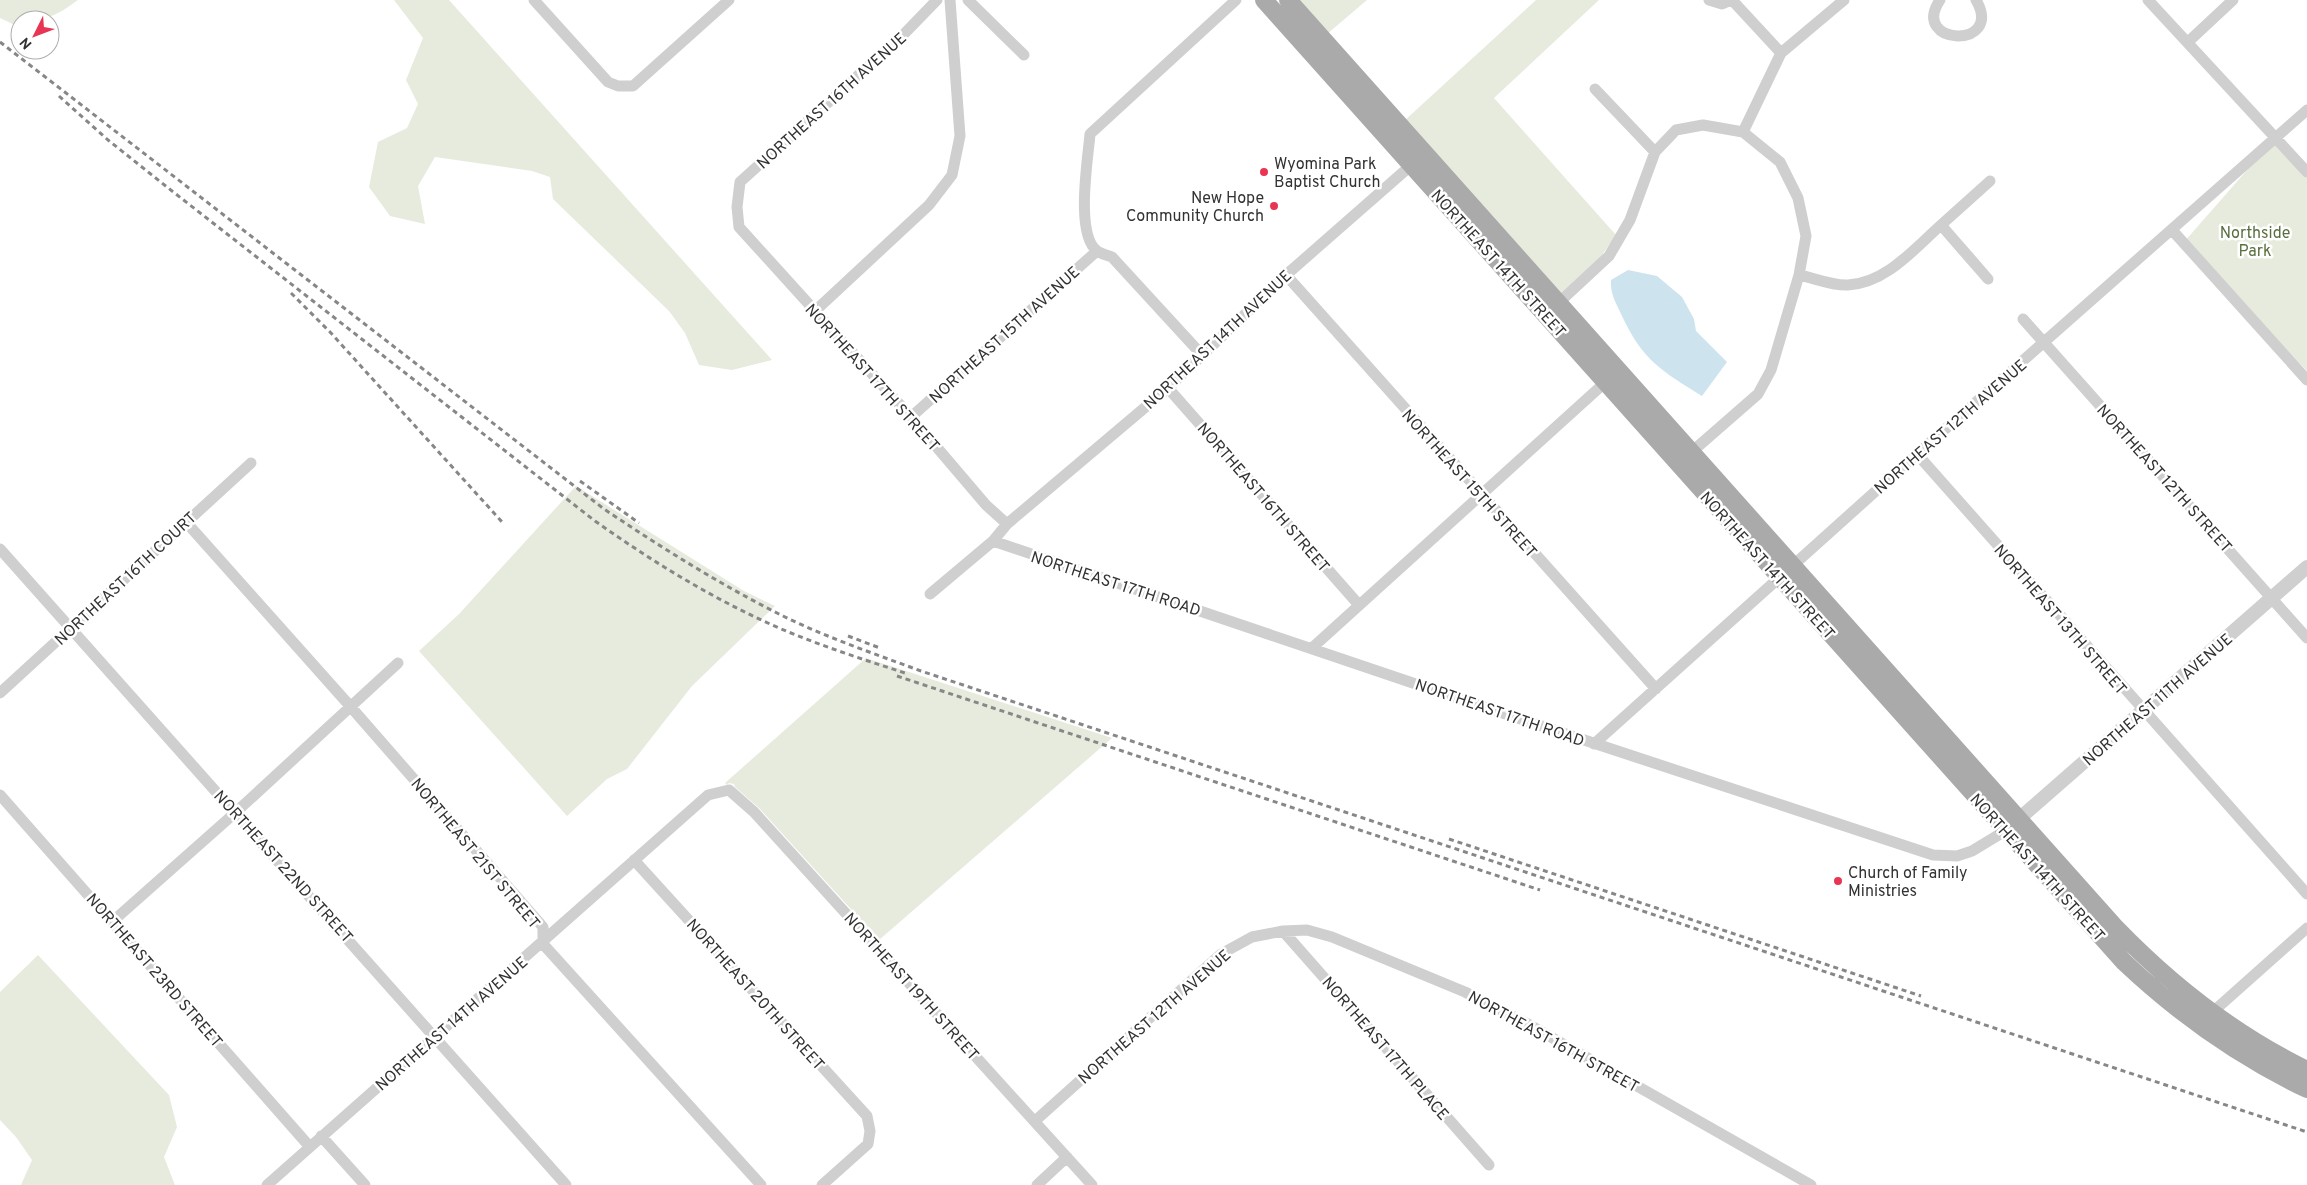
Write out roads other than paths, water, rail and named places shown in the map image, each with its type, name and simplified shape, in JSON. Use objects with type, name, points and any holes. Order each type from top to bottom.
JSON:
[{"type":"main road","name":"NORTHEAST 14TH STREET","points":[[1264,0],[1412,165],[1552,309],[1619,370],[1692,452],[1786,571],[2005,831],[2124,962],[2197,1026],[2258,1064],[2307,1089]]},
{"type":"main road","name":"NORTHEAST 14TH STREET","points":[[1288,0],[1425,153],[1552,309],[1605,382],[1678,464],[1786,571],[2019,819],[2136,949],[2169,980],[2211,1013],[2261,1046],[2307,1070]]},
{"type":"street","points":[[534,0],[608,82],[618,86],[634,86],[729,0]]},
{"type":"street","name":"NORTHEAST 16TH AVENUE","points":[[736,207],[740,182],[904,34],[937,0]]},
{"type":"street","points":[[815,311],[929,205],[952,175],[960,136],[950,0]]},
{"type":"street","points":[[968,0],[1024,55]]},
{"type":"street","points":[[1202,356],[1112,257],[1097,251],[1087,235],[1084,188],[1090,134],[1236,0]]},
{"type":"street","points":[[1709,0],[1722,4],[1731,0],[1781,53]]},
{"type":"street","points":[[1743,132],[1781,53],[1844,0]]},
{"type":"street","points":[[1940,0],[1935,8],[1936,23],[1945,34],[1960,38],[1967,36],[1978,26],[1981,13],[1976,0]]},
{"type":"street","points":[[2148,0],[2307,172]]},
{"type":"street","points":[[2188,42],[2234,0]]},
{"type":"street","points":[[1595,89],[1654,152]]},
{"type":"street","name":"NORTHEAST 12TH AVENUE","points":[[1594,744],[1917,454],[2307,110]]},
{"type":"street","points":[[1552,309],[1609,256],[1630,220],[1654,152],[1676,130],[1703,125],[1743,132],[1780,162],[1798,198],[1806,236],[1798,274],[1771,370],[1758,394],[1678,464]]},
{"type":"street","name":"NORTHEAST 14TH AVENUE","points":[[1007,524],[1168,388],[1286,275],[1425,153]]},
{"type":"street","points":[[1798,274],[1847,285],[1873,280],[1894,266],[1990,181]]},
{"type":"street","name":"NORTHEAST 17TH STREET","points":[[736,207],[739,227],[911,417],[986,505],[1007,524]]},
{"type":"street","points":[[1941,225],[1988,279]]},
{"type":"street","points":[[2172,230],[2307,380]]},
{"type":"street","name":"NORTHEAST 15TH AVENUE","points":[[911,417],[1097,251]]},
{"type":"street","name":"NORTHEAST 15TH STREET","points":[[1286,275],[1482,497],[1656,689]]},
{"type":"street","name":"NORTHEAST 12TH STREET","points":[[2023,319],[2307,638]]},
{"type":"street","points":[[1312,648],[1482,497],[1619,370]]},
{"type":"street","name":"NORTHEAST 16TH STREET","points":[[1168,388],[1359,605]]},
{"type":"street","name":"NORTHEAST 13TH STREET","points":[[1917,454],[2307,894]]},
{"type":"street","name":"NORTHEAST 16TH COURT","points":[[0,693],[251,463]]},
{"type":"street","name":"NORTHEAST 21ST STREET","points":[[186,522],[350,706],[542,927],[543,944],[761,1185]]},
{"type":"street","points":[[930,594],[993,542],[1007,524]]},
{"type":"street","name":"NORTHEAST 17TH ROAD","points":[[993,542],[1594,744],[1933,855],[1957,856],[1972,851],[2005,831]]},
{"type":"street","name":"NORTHEAST 22ND STREET","points":[[0,549],[566,1185]]},
{"type":"street","name":"NORTHEAST 11TH AVENUE","points":[[2005,831],[2144,712],[2307,567]]},
{"type":"street","points":[[113,921],[236,812],[398,663]]},
{"type":"street","name":"NORTHEAST 14TH AVENUE","points":[[267,1185],[543,944],[708,795],[729,790]]},
{"type":"street","name":"NORTHEAST 19TH STREET","points":[[729,790],[754,812],[1092,1185]]},
{"type":"street","name":"NORTHEAST 23RD STREET","points":[[0,795],[113,921],[310,1147]]},
{"type":"street","name":"NORTHEAST 20TH STREET","points":[[634,860],[867,1116],[870,1131],[868,1144],[822,1185]]},
{"type":"street","points":[[2197,1026],[2307,928]]},
{"type":"street","name":"NORTHEAST 16TH STREET","points":[[1284,931],[1307,930],[1332,937],[1465,992],[1537,1029],[1811,1185]]},
{"type":"street","name":"NORTHEAST 12TH AVENUE","points":[[1035,1121],[1221,954],[1252,937],[1284,931]]},
{"type":"street","name":"NORTHEAST 17TH PLACE","points":[[1284,931],[1489,1165]]},
{"type":"street","points":[[322,1136],[365,1185]]},
{"type":"street","points":[[1037,1185],[1067,1157]]},
{"type":"water","points":[[1628,270],[1657,276],[1682,297],[1694,319],[1696,331],[1727,362],[1702,396],[1655,364],[1630,331],[1611,290],[1611,280]]},
{"type":"railway","points":[[0,42],[604,509],[692,566],[783,616],[834,639],[921,671],[2307,1132]]},
{"type":"railway","points":[[59,96],[108,140],[172,191],[595,521],[617,536],[684,579],[755,617],[811,641],[908,674]]},
{"type":"railway","points":[[291,293],[330,332],[503,523]]},
{"type":"railway","points":[[580,481],[639,523]]},
{"type":"railway","points":[[848,636],[880,648]]},
{"type":"railway","points":[[897,676],[1540,890]]},
{"type":"railway","points":[[1449,839],[1921,996]]},
{"type":"place","name":"Wyomina Park Baptist Church","points":[[1264,172]]},
{"type":"place","name":"New Hope Community Church","points":[[1274,206]]},
{"type":"place","name":"Church of Family Ministries","points":[[1838,881]]},
{"type":"park label","name":"Northside Park","points":[[2255,241]]}]
